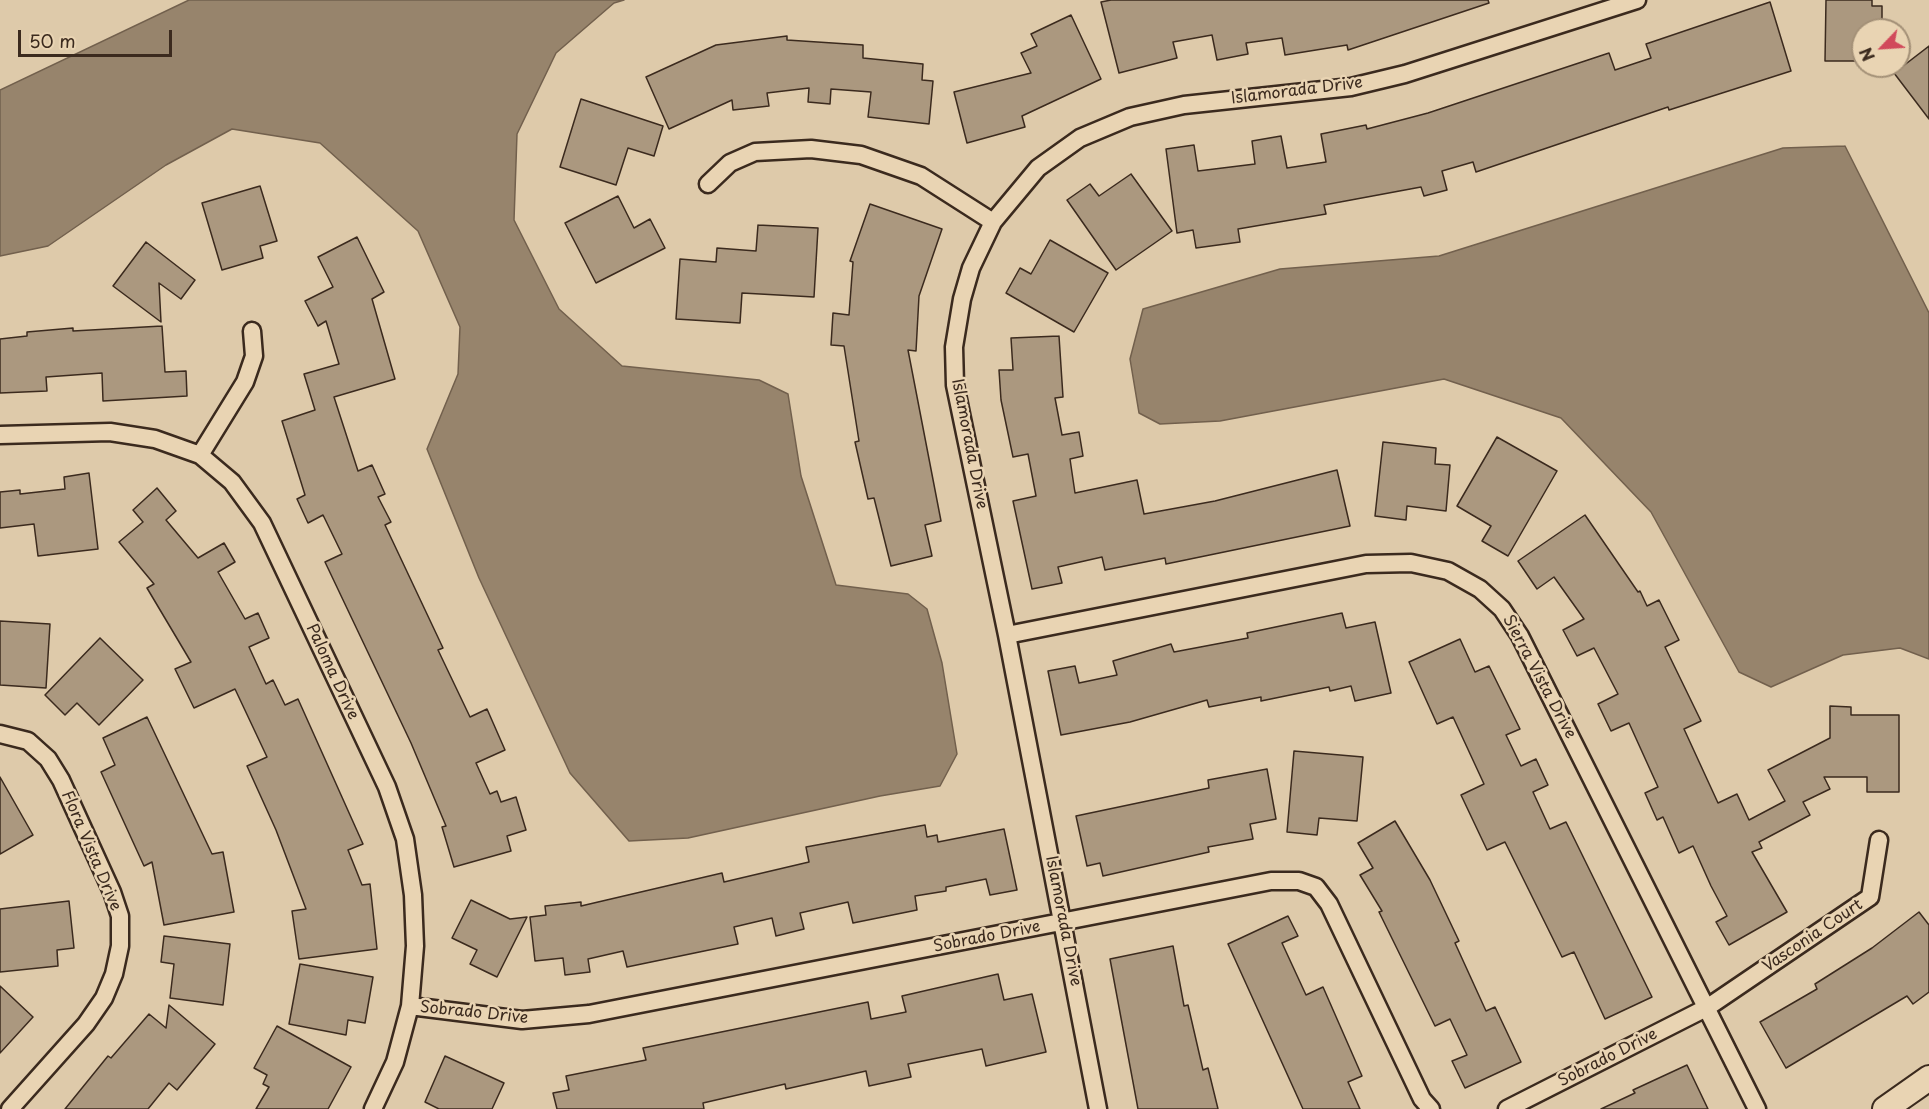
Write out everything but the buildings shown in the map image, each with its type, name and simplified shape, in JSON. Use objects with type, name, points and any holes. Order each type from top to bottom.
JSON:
[{"type":"street","name":"Islamorada Drive","points":[[1098,1109],[1007,635],[955,386],[954,347],[962,299],[971,268],[993,222],[1038,168],[1080,138],[1130,117],[1184,105],[1351,87],[1405,74],[1637,0]]},
{"type":"street","points":[[708,184],[730,163],[755,152],[811,149],[861,155],[921,176],[993,222]]},
{"type":"street","points":[[200,455],[244,382],[254,356],[252,330]]},
{"type":"street","name":"Paloma Drive","points":[[0,435],[110,432],[155,439],[200,455],[232,482],[262,523],[387,787],[405,839],[413,895],[415,946],[410,1006],[395,1062],[373,1109]]},
{"type":"street","name":"Sierra Vista Drive","points":[[1007,635],[1366,564],[1411,563],[1448,571],[1480,589],[1502,609],[1520,636],[1708,1007],[1757,1109]]},
{"type":"street","name":"Flora Vista Drive","points":[[0,734],[28,741],[48,759],[61,780],[112,892],[120,916],[120,946],[114,974],[104,998],[86,1024],[10,1109]]},
{"type":"street","name":"Vasconia Court","points":[[1708,1007],[1870,897],[1879,840]]},
{"type":"street","name":"Sobrado Drive","points":[[410,1006],[522,1020],[589,1014],[1271,881],[1299,881],[1316,887],[1329,904],[1422,1099],[1431,1109]]},
{"type":"street","name":"Sobrado Drive","points":[[1507,1109],[1708,1007]]},
{"type":"street","points":[[1885,1109],[1929,1078]]},
{"type":"shaded area","points":[[189,0],[624,0],[614,3],[556,53],[517,134],[514,220],[559,309],[622,366],[759,380],[788,394],[801,476],[836,585],[908,594],[927,609],[942,663],[957,754],[940,786],[880,796],[688,838],[629,841],[570,773],[479,578],[427,449],[458,374],[460,327],[418,231],[320,143],[232,129],[166,165],[48,246],[0,256],[0,90]]},
{"type":"shaded area","points":[[1845,146],[1929,313],[1929,659],[1900,648],[1843,655],[1771,687],[1739,672],[1651,512],[1561,418],[1444,379],[1220,421],[1160,424],[1139,413],[1130,359],[1143,309],[1280,269],[1439,256],[1783,148]]}]
